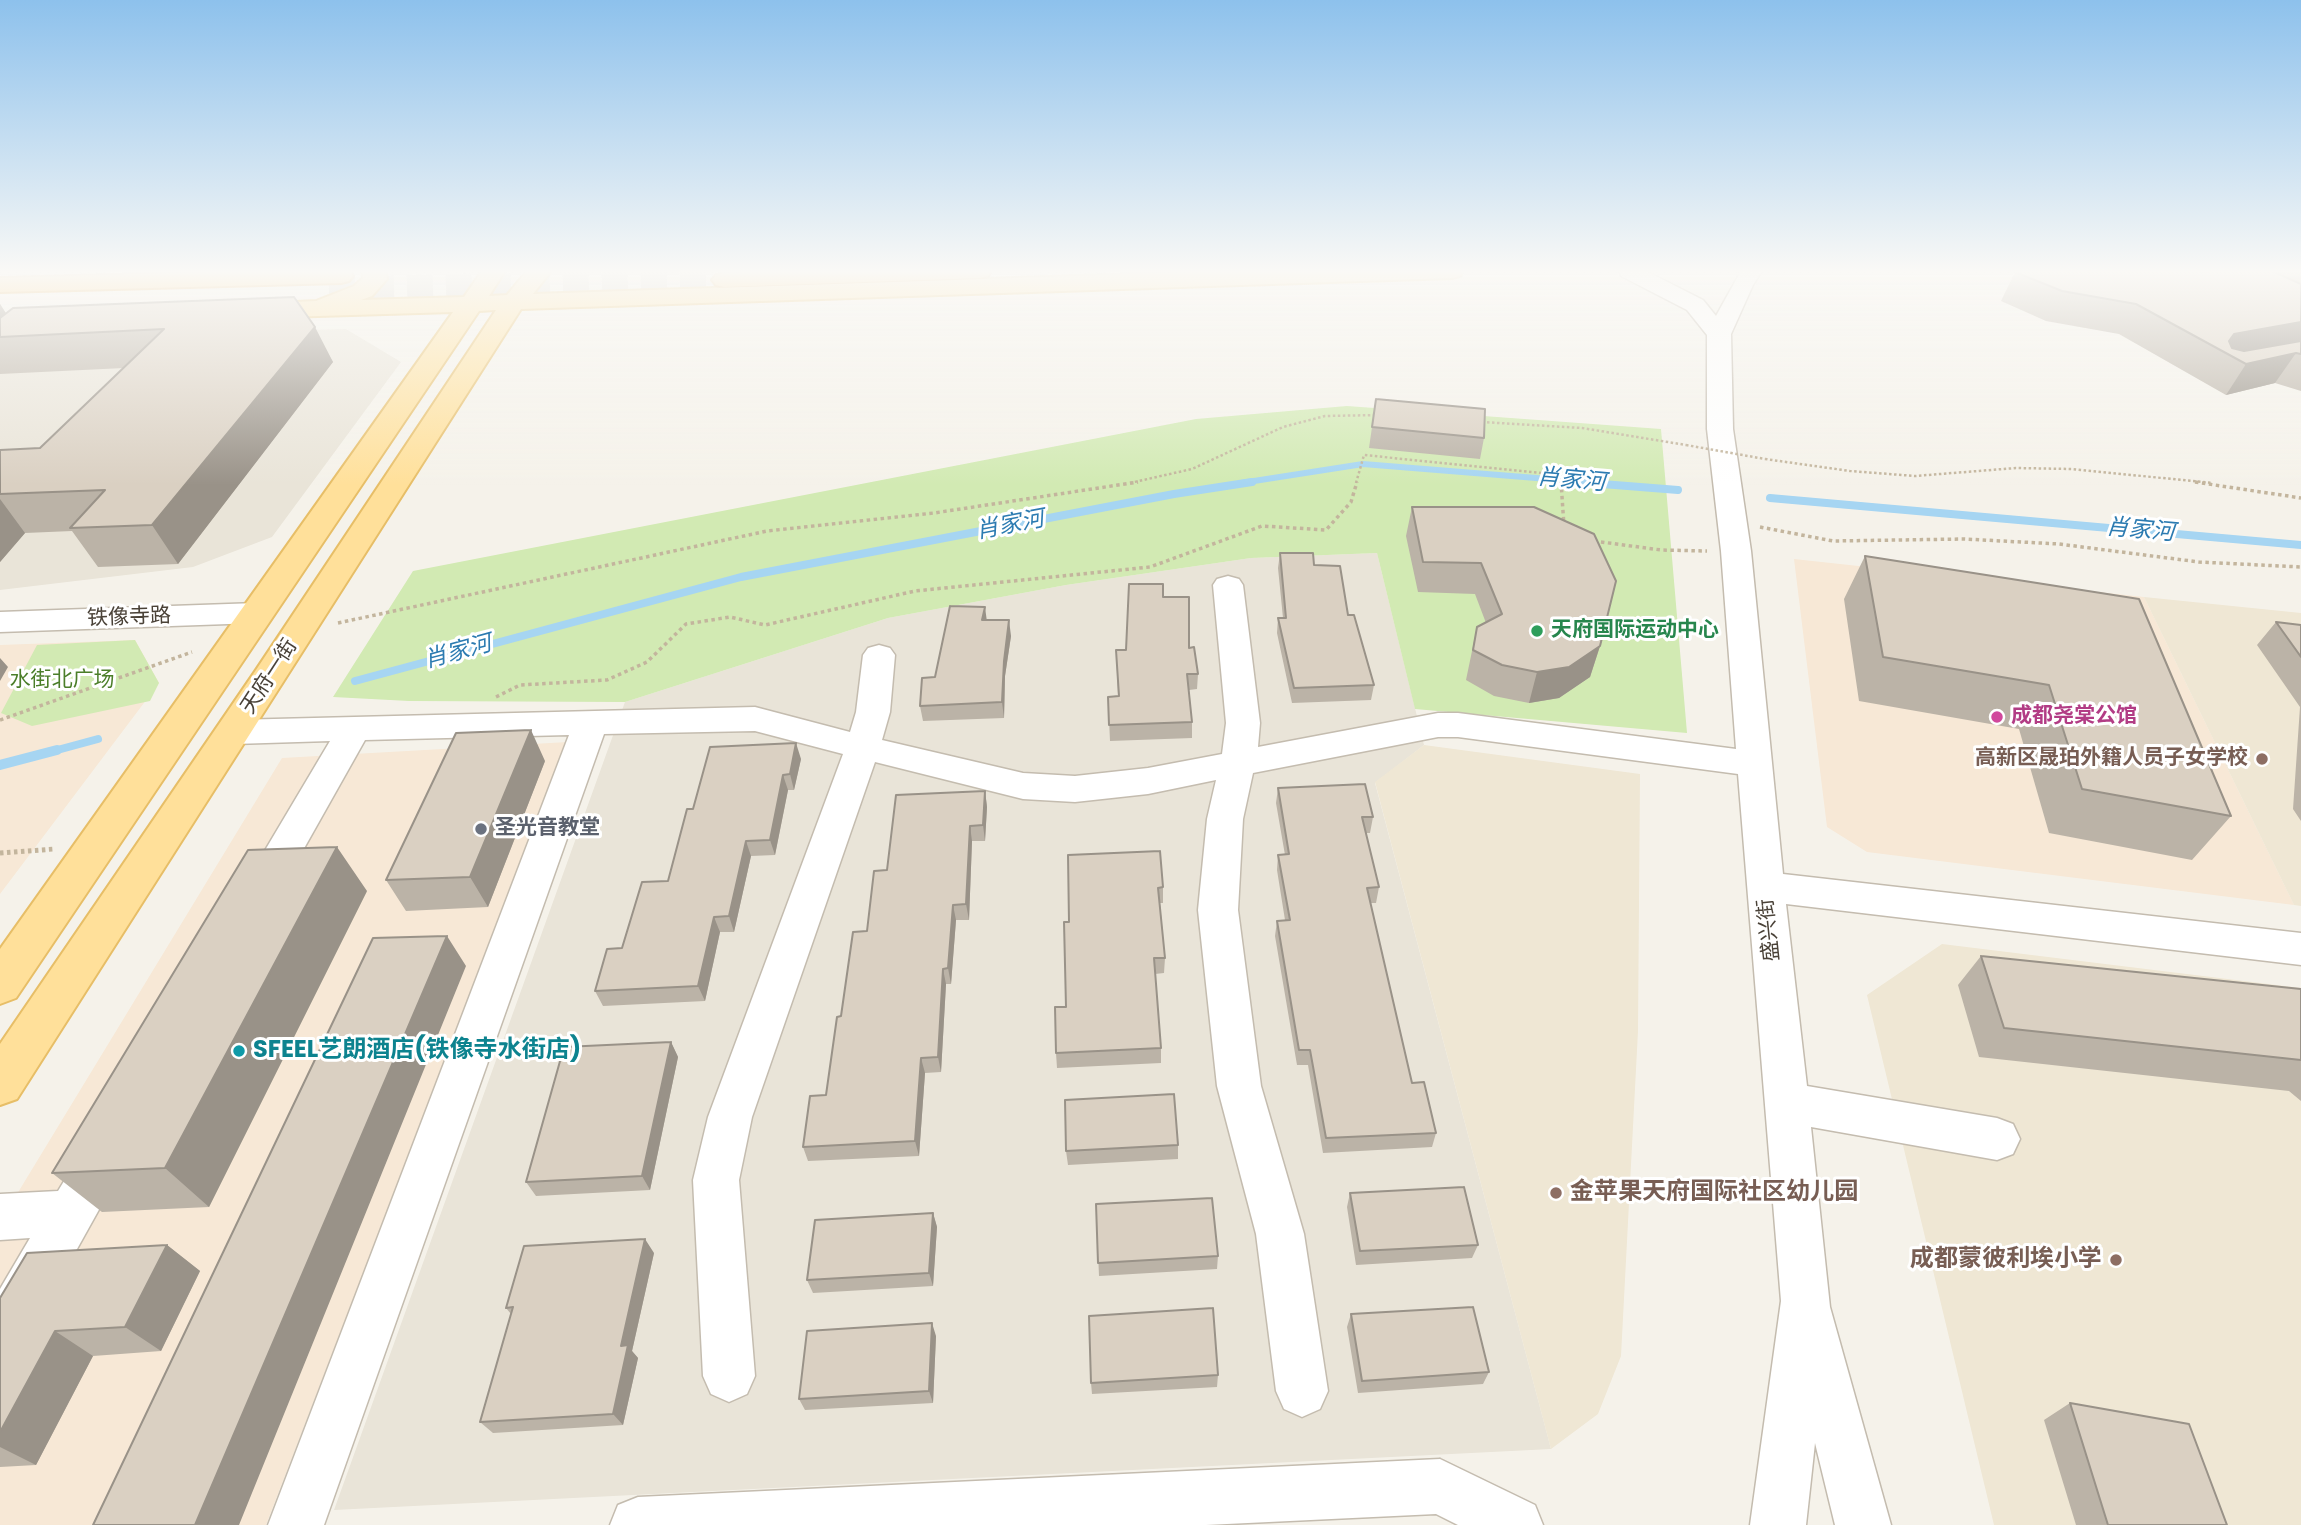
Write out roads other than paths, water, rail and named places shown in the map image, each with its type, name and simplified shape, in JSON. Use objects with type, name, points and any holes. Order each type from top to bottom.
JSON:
[{"type":"main road","points":[[0,985],[443,342]]},
{"type":"main road","name":"天府一街","points":[[0,1084],[234,732],[488,342]]},
{"type":"street","name":"盛兴街","points":[[1718,342],[1720,429],[1734,536],[1806,1301],[1778,1525]]},
{"type":"street","points":[[1227,585],[1243,723],[1225,819],[1218,911],[1239,1086],[1280,1234],[1302,1391]]},
{"type":"street","name":"铁像寺路","points":[[0,622],[250,624]]},
{"type":"street","points":[[729,1376],[716,1180],[730,1117],[863,747],[873,712],[879,655]]},
{"type":"street","points":[[234,732],[755,719],[988,779],[1023,786],[1062,788],[1148,781],[1409,730],[1458,725],[1754,764]]},
{"type":"street","points":[[296,1525],[591,723]]},
{"type":"street","points":[[244,918],[354,729]]},
{"type":"street","points":[[1765,887],[2301,949]]},
{"type":"street","points":[[1788,1103],[1997,1139]]},
{"type":"street","points":[[0,1337],[127,1118]]},
{"type":"street","points":[[0,1217],[72,1213]]},
{"type":"street","points":[[1806,1301],[1863,1525]]},
{"type":"street","points":[[638,1525],[1440,1486],[1515,1525]]},
{"type":"waterway","name":"肖家河","points":[[1241,483],[1363,464],[1598,483]]},
{"type":"waterway","name":"肖家河","points":[[355,681],[741,577],[1174,494],[1252,482]]},
{"type":"waterway","name":"肖家河","points":[[1577,482],[1678,490]]},
{"type":"waterway","name":"肖家河","points":[[1770,498],[2301,545]]},
{"type":"waterway","name":"肖家河","points":[[50,752],[98,739]]},
{"type":"waterway","name":"肖家河","points":[[0,765],[57,750]]},
{"type":"place","name":"天府国际运动中心","points":[[1537,631]]},
{"type":"place","name":"成都尧棠公馆","points":[[1997,717]]},
{"type":"place","name":"高新区晟珀外籍人员子女学校","points":[[2262,759]]},
{"type":"place","name":"圣光音教堂","points":[[481,829]]},
{"type":"place","name":"SFEEL艺朗酒店(铁像寺水街店)","points":[[239,1051]]},
{"type":"place","name":"金苹果天府国际社区幼儿园","points":[[1556,1193]]},
{"type":"place","name":"成都蒙彼利埃小学","points":[[2116,1260]]},
{"type":"park label","name":"水街北广场","points":[[62,681]]}]
